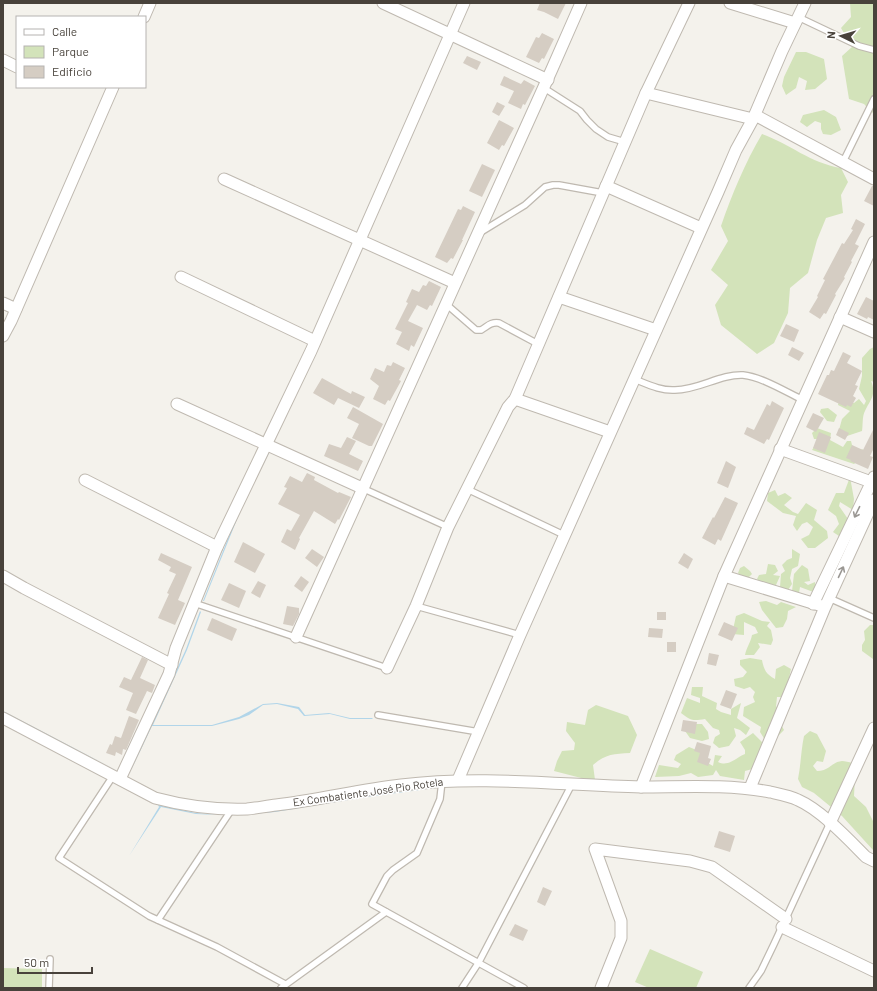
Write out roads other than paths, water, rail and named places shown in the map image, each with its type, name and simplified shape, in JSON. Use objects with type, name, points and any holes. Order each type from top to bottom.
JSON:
[{"type":"street","points":[[144,16],[150,3]]},
{"type":"street","points":[[383,3],[450,34],[546,84]]},
{"type":"street","points":[[117,778],[169,674],[176,648],[217,548],[315,341],[464,3]]},
{"type":"street","points":[[296,638],[362,488],[546,84],[581,3]]},
{"type":"street","points":[[388,668],[416,606],[448,527],[508,407],[515,399],[624,142],[689,3]]},
{"type":"street","points":[[730,3],[797,20]]},
{"type":"street","points":[[458,780],[564,535],[701,228],[736,150],[754,117],[805,3]]},
{"type":"street","points":[[3,60],[16,66]]},
{"type":"street","points":[[3,336],[113,88]]},
{"type":"street","points":[[646,93],[754,117],[874,179]]},
{"type":"street","points":[[224,180],[455,283]]},
{"type":"street","points":[[604,190],[701,228]]},
{"type":"street","points":[[641,787],[724,576],[874,242]]},
{"type":"street","points":[[181,277],[315,341]]},
{"type":"street","points":[[559,297],[656,330]]},
{"type":"street","points":[[3,303],[16,309]]},
{"type":"street","points":[[840,317],[874,332]]},
{"type":"street","points":[[515,399],[610,432]]},
{"type":"street","points":[[177,404],[362,488]]},
{"type":"street","points":[[780,449],[873,481],[813,604]]},
{"type":"street","points":[[85,480],[217,548]]},
{"type":"street","points":[[750,788],[827,603],[874,500]]},
{"type":"street","points":[[3,576],[172,665]]},
{"type":"street","points":[[724,576],[813,604],[827,603]]},
{"type":"street","name":"Ex Combatiente José Pio Rotela","points":[[3,719],[156,798],[173,803],[192,806],[248,809],[400,785],[458,780],[641,787],[719,786],[750,788],[775,793],[798,800],[830,823],[866,857],[874,861]]},
{"type":"street","points":[[830,823],[874,728]]},
{"type":"street","points":[[601,988],[621,938],[621,921],[595,849],[690,861],[712,867],[784,923],[874,971]]},
{"type":"lane","points":[[797,20],[859,46],[874,50]]},
{"type":"lane","points":[[546,84],[580,111],[596,130],[608,137],[624,142]]},
{"type":"lane","points":[[843,162],[874,99]]},
{"type":"lane","points":[[478,234],[525,205],[545,187],[559,184],[604,190]]},
{"type":"lane","points":[[446,304],[476,330],[481,330],[493,322],[499,323],[538,344]]},
{"type":"lane","points":[[634,379],[662,389],[676,390],[695,387],[732,375],[745,376],[758,379],[802,400]]},
{"type":"lane","points":[[362,488],[448,527]]},
{"type":"lane","points":[[466,489],[564,535]]},
{"type":"lane","points":[[194,603],[388,668]]},
{"type":"lane","points":[[827,603],[874,618]]},
{"type":"lane","points":[[416,606],[520,635]]},
{"type":"lane","points":[[378,715],[479,732]]},
{"type":"lane","points":[[117,778],[59,858],[149,916],[218,947],[283,986],[386,912]]},
{"type":"lane","points":[[442,781],[440,799],[417,853],[387,876],[372,904],[524,988]]},
{"type":"lane","points":[[462,988],[478,962],[572,784]]},
{"type":"lane","points":[[158,920],[232,809]]},
{"type":"lane","points":[[749,988],[761,971],[830,823]]},
{"type":"lane","points":[[49,988],[50,959]]},
{"type":"water","points":[[268,452],[269,453],[242,507],[203,601],[241,506]]},
{"type":"water","points":[[200,611],[201,612],[187,650],[153,725],[212,725],[239,717],[263,704],[277,703],[299,707],[305,715],[329,713],[350,718],[373,718],[350,719],[330,714],[304,716],[298,709],[277,704],[263,705],[249,715],[212,726],[152,726],[128,777],[186,649]]},
{"type":"water","points":[[3,711],[118,771],[3,712]]},
{"type":"water","points":[[435,788],[366,797],[275,812],[237,815],[365,796]]},
{"type":"water","points":[[158,805],[196,813],[218,815],[196,814],[161,807],[129,856],[159,807]]}]
